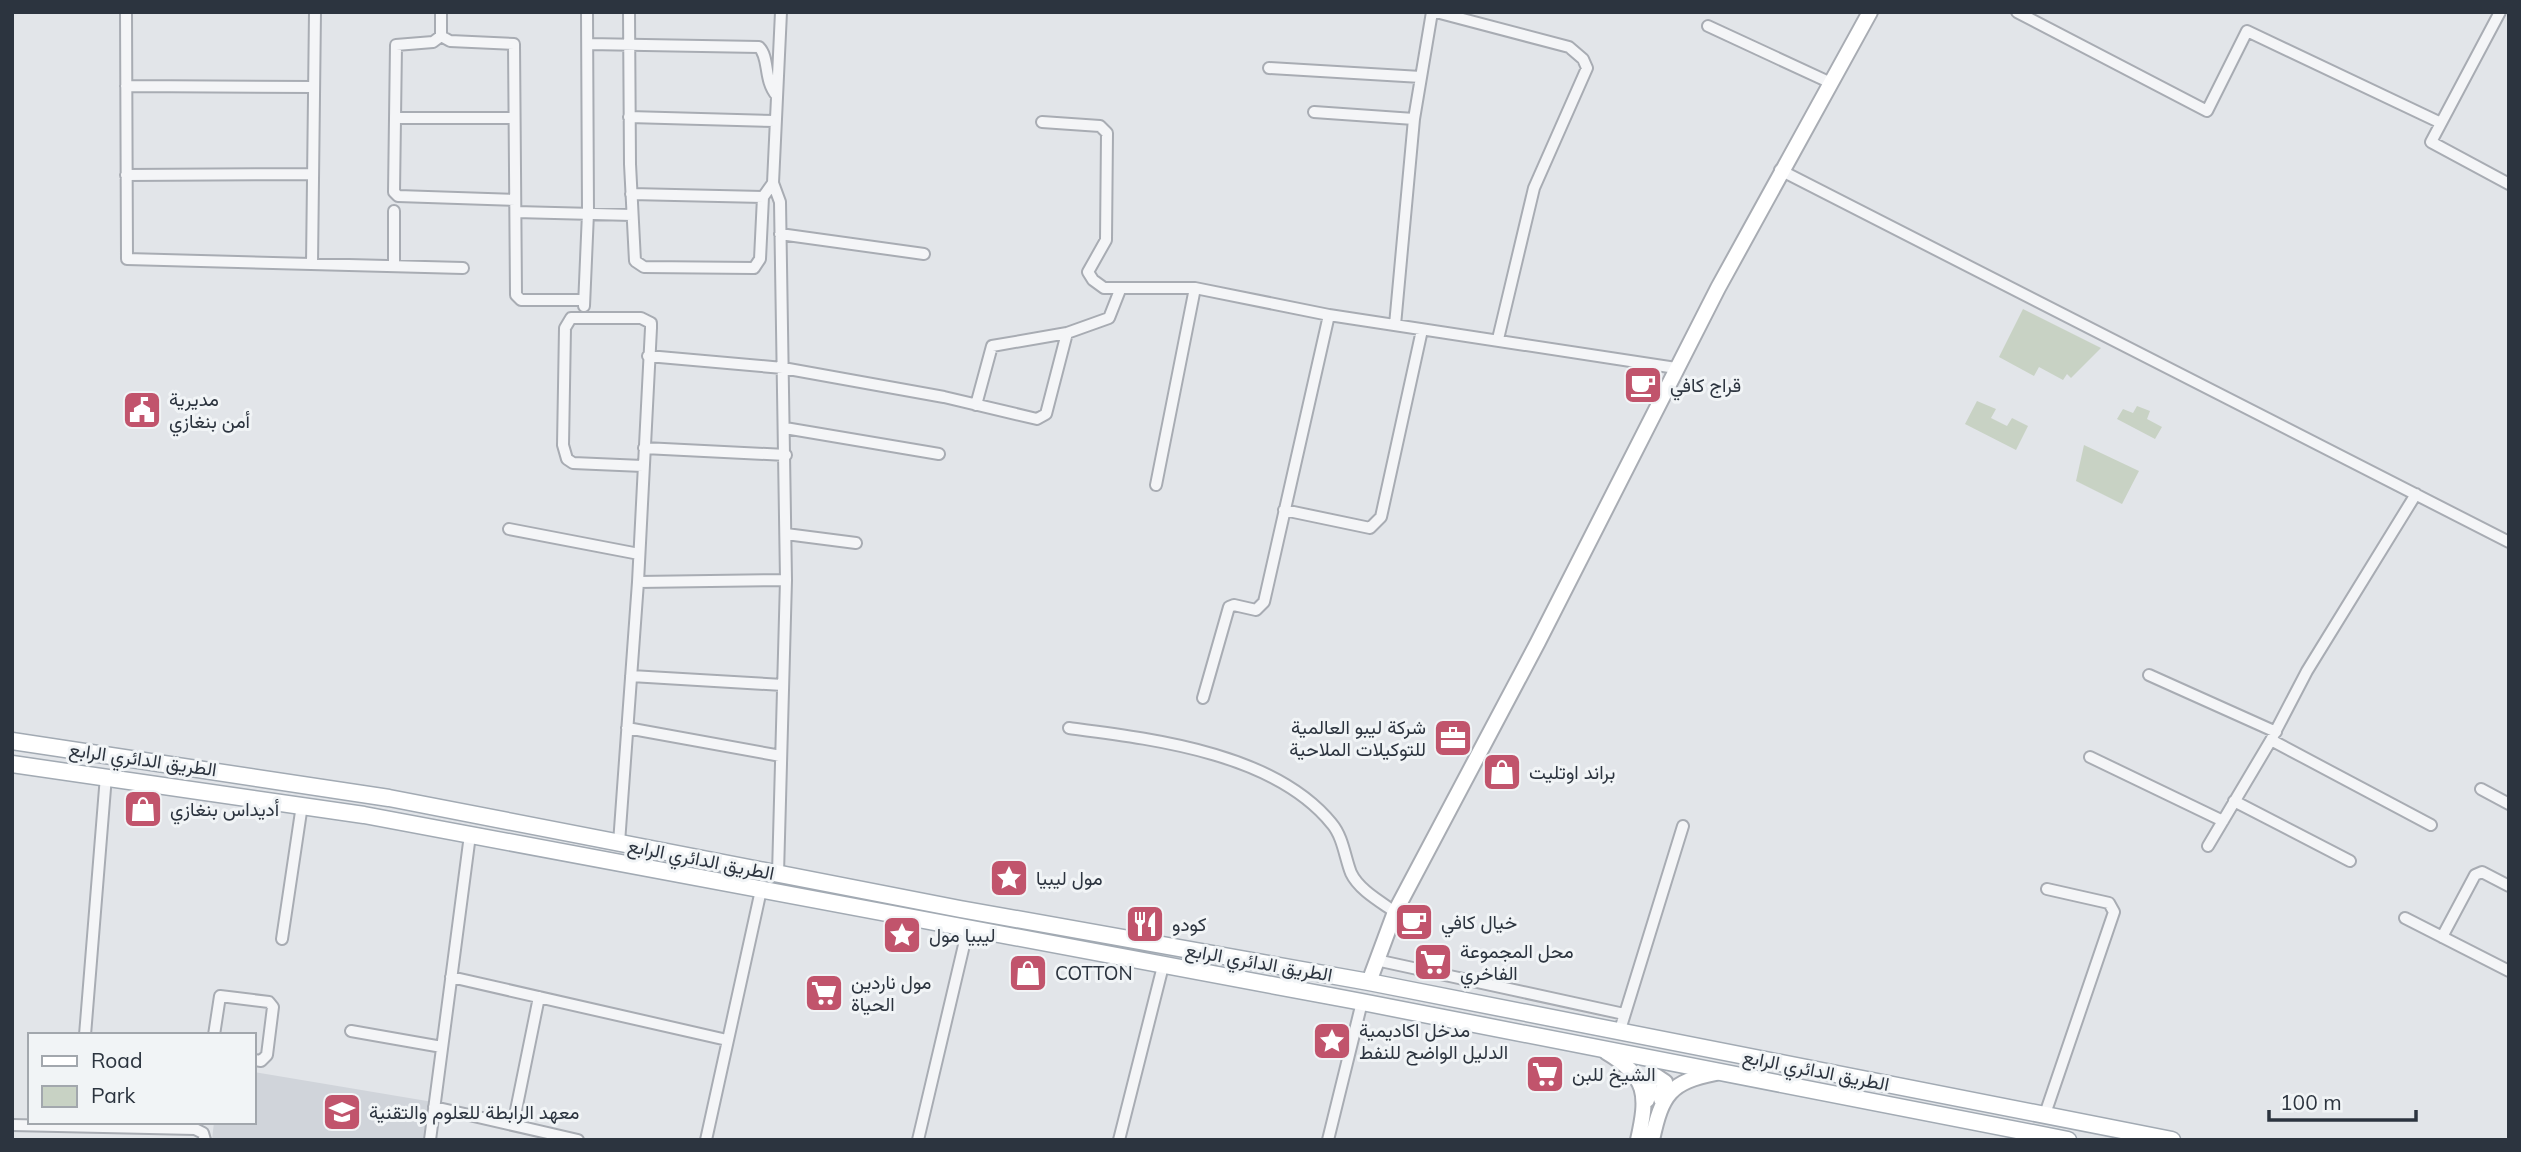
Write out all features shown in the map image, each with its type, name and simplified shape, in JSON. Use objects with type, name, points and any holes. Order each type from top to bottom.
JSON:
[{"type":"main road","name":"الطريق الدائري الرابع","points":[[12,741],[260,776],[1369,982],[2172,1140]]},
{"type":"main road","name":"الطريق الدائري الرابع","points":[[12,764],[302,805],[470,835],[1362,1002],[1605,1052],[2068,1140]]},
{"type":"main road","points":[[696,878],[699,859]]},
{"type":"street","points":[[126,12],[125,256],[131,262],[463,268]]},
{"type":"street","points":[[312,264],[315,12]]},
{"type":"street","points":[[441,12],[441,36]]},
{"type":"street","points":[[583,316],[588,213],[587,12]]},
{"type":"street","points":[[629,12],[631,194],[634,254],[639,265],[754,268],[760,262],[763,197],[773,183]]},
{"type":"street","points":[[778,874],[786,580],[786,454],[780,202],[773,183],[781,12]]},
{"type":"street","points":[[1395,325],[1413,120],[1434,12],[1569,47],[1583,59],[1587,68],[1533,192],[1498,339]]},
{"type":"street","points":[[1369,982],[1395,912],[1538,642],[1676,368],[1780,170],[1870,12]]},
{"type":"street","points":[[2017,12],[2207,111],[2247,31],[2441,123]]},
{"type":"street","points":[[2500,12],[2431,142],[2508,183]]},
{"type":"street","points":[[1707,26],[1830,83]]},
{"type":"street","points":[[441,36],[433,42],[396,45],[396,194],[632,215]]},
{"type":"street","points":[[441,36],[450,41],[513,42],[518,298],[584,300]]},
{"type":"street","points":[[588,44],[759,47],[763,51],[767,81],[777,96]]},
{"type":"street","points":[[1269,68],[1421,78]]},
{"type":"street","points":[[125,86],[314,87]]},
{"type":"street","points":[[1314,112],[1413,120]]},
{"type":"street","points":[[629,117],[775,121]]},
{"type":"street","points":[[395,118],[514,118]]},
{"type":"street","points":[[1042,121],[1098,126],[1107,133],[1105,244],[1088,272],[1100,286],[1120,290],[1156,286],[1195,288],[1329,315],[1676,368]]},
{"type":"street","points":[[1780,170],[2509,542]]},
{"type":"street","points":[[126,175],[313,174]]},
{"type":"street","points":[[631,194],[763,197]]},
{"type":"street","points":[[394,211],[394,266]]},
{"type":"street","points":[[780,234],[924,254]]},
{"type":"street","points":[[1156,485],[1195,288]]},
{"type":"street","points":[[976,405],[992,346],[1067,333],[1109,318],[1120,290]]},
{"type":"street","points":[[1203,698],[1229,607],[1234,605],[1256,610],[1264,602],[1329,315]]},
{"type":"street","points":[[619,843],[638,583],[651,328],[648,320],[583,316],[571,318],[565,328],[565,454],[573,463],[643,466]]},
{"type":"street","points":[[1284,510],[1370,528],[1377,524],[1381,517],[1422,330]]},
{"type":"street","points":[[648,356],[783,368],[976,405],[1034,419],[1045,416],[1067,333]]},
{"type":"street","points":[[785,428],[939,454]]},
{"type":"street","points":[[644,448],[786,454]]},
{"type":"street","points":[[2208,846],[2274,736],[2307,671],[2416,494]]},
{"type":"street","points":[[509,529],[639,554]]},
{"type":"street","points":[[786,534],[856,543]]},
{"type":"street","points":[[638,583],[786,580]]},
{"type":"street","points":[[2149,675],[2274,736],[2431,825]]},
{"type":"street","points":[[631,676],[783,685]]},
{"type":"street","points":[[627,728],[781,755]]},
{"type":"street","points":[[1069,728],[1187,748],[1270,776],[1316,808],[1333,825],[1357,882],[1395,912]]},
{"type":"street","points":[[2090,757],[2223,821]]},
{"type":"street","points":[[85,1033],[106,776]]},
{"type":"street","points":[[2481,789],[2509,804]]},
{"type":"street","points":[[2234,801],[2350,861]]},
{"type":"street","points":[[282,939],[302,805]]},
{"type":"street","points":[[1619,1033],[1683,826]]},
{"type":"street","points":[[430,1140],[470,835]]},
{"type":"street","points":[[2442,937],[2475,875],[2482,872],[2509,886]]},
{"type":"street","points":[[706,1140],[761,890]]},
{"type":"street","points":[[2045,1114],[2114,912],[2109,904],[2047,890]]},
{"type":"street","points":[[2405,918],[2509,971]]},
{"type":"street","points":[[918,1140],[968,928]]},
{"type":"street","points":[[1376,960],[1624,1014]]},
{"type":"street","points":[[1119,1140],[1163,966]]},
{"type":"street","points":[[451,976],[727,1040]]},
{"type":"street","points":[[214,1033],[220,996],[270,1002],[273,1007],[267,1055],[264,1060],[256,1060]]},
{"type":"street","points":[[513,1125],[539,997]]},
{"type":"street","points":[[1328,1140],[1362,1002]]},
{"type":"street","points":[[351,1031],[442,1047]]},
{"type":"street","points":[[1605,1052],[1635,1074],[1652,1107],[1652,1140]]},
{"type":"street","points":[[1638,1140],[1652,1107],[1679,1083],[1720,1072]]},
{"type":"street","points":[[434,1107],[572,1139]]},
{"type":"street","points":[[78,1140],[79,1124]]},
{"type":"street","points":[[12,1125],[79,1124],[202,1131]]},
{"type":"shaded area","name":"معهد الرابطة للعلوم والتقنية","points":[[256,1072],[433,1102],[427,1140],[212,1140],[214,1124],[256,1124]]},
{"type":"green space","points":[[2023,309],[2101,348],[2071,378],[2067,374],[2063,380],[2039,367],[2034,376],[1999,357]]},
{"type":"green space","points":[[1977,401],[1996,409],[1991,418],[2007,426],[2012,418],[2028,426],[2016,450],[1965,424]]},
{"type":"green space","points":[[2137,406],[2150,411],[2147,419],[2162,427],[2155,439],[2117,419],[2123,409],[2133,413]]},
{"type":"green space","points":[[2084,445],[2139,471],[2122,504],[2076,481]]},
{"type":"place","name":"قراج كافي","points":[[1643,385]]},
{"type":"place","name":"مديرية أمن بنغازي","points":[[142,410]]},
{"type":"place","name":"شركة ليبو العالمية للتوكيلات الملاحية","points":[[1453,738]]},
{"type":"place","name":"براند اوتليت","points":[[1502,772]]},
{"type":"place","name":"أديداس بنغازي","points":[[143,809]]},
{"type":"place","name":"مول ليبيا","points":[[1009,878]]},
{"type":"place","name":"خيال كافي","points":[[1414,922]]},
{"type":"place","name":"كودو","points":[[1145,924]]},
{"type":"place","name":"ليبيا مول","points":[[902,935]]},
{"type":"place","name":"محل المجموعة الفاخري","points":[[1433,962]]},
{"type":"place","name":"COTTON","points":[[1028,973]]},
{"type":"place","name":"مول ناردين الحياة","points":[[824,993]]},
{"type":"place","name":"مدخل اكاديمية الدليل الواضح للنفط","points":[[1332,1041]]},
{"type":"place","name":"الشيخ للبن","points":[[1545,1074]]},
{"type":"place","name":"معهد الرابطة للعلوم والتقنية","points":[[342,1112]]}]
